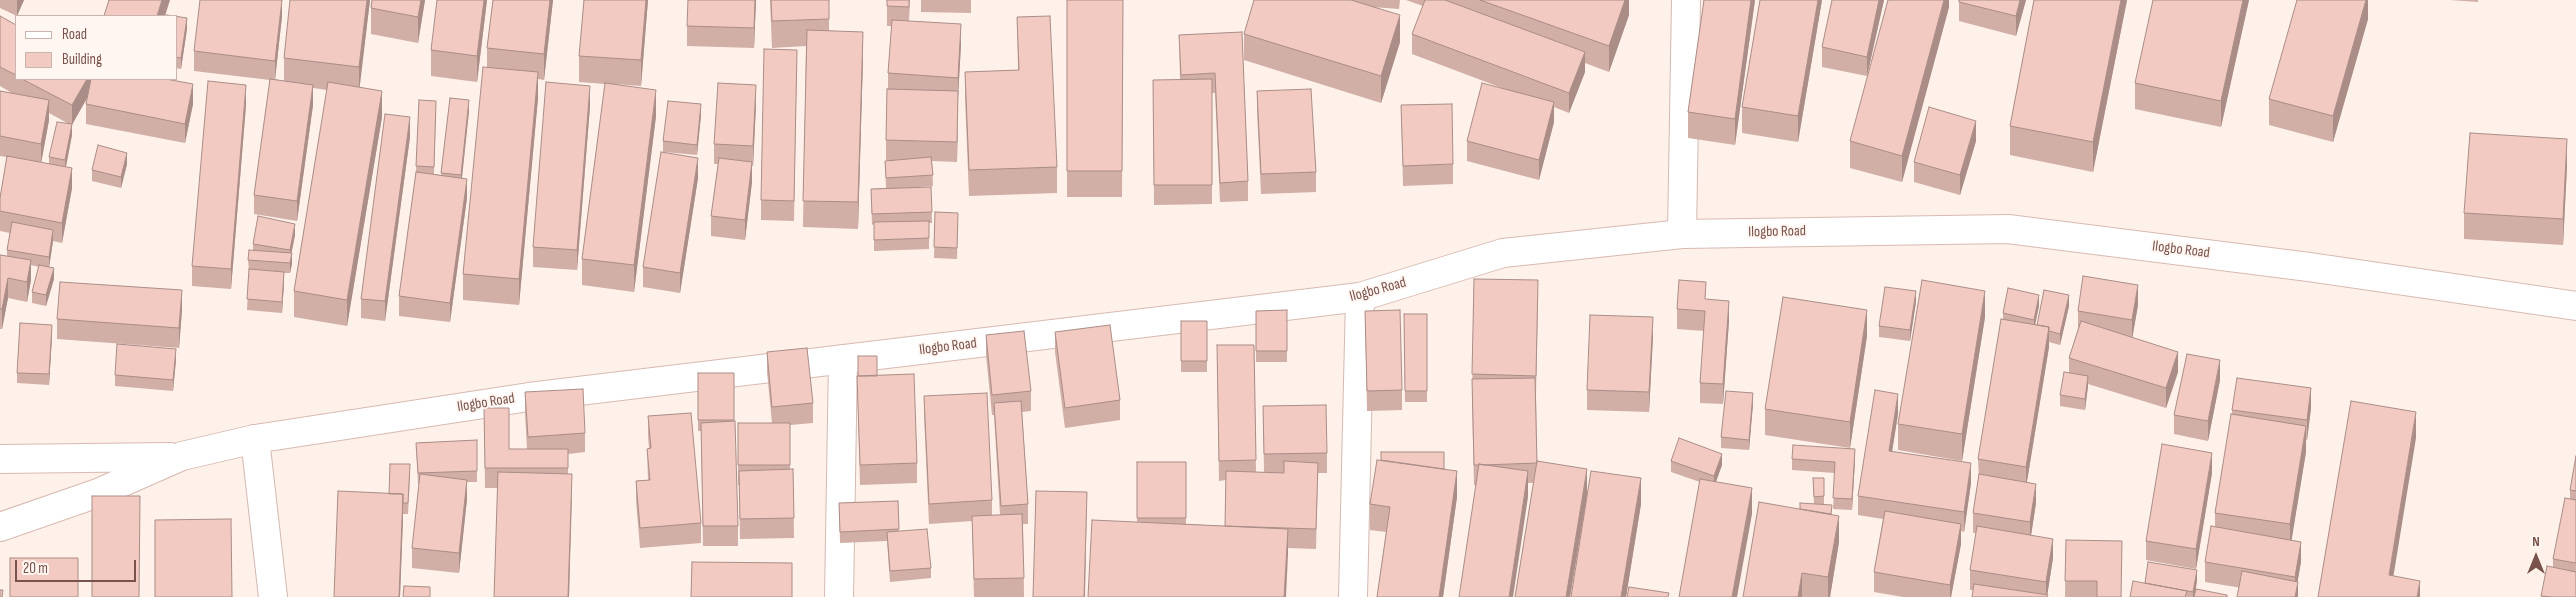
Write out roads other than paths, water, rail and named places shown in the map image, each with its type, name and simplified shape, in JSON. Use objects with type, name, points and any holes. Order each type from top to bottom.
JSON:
[{"type":"main road","points":[[1682,234],[1686,0]]},
{"type":"main road","name":"Ilogbo Road","points":[[182,456],[255,439],[529,397],[1360,297],[1503,253],[1682,234],[2008,228],[2309,267],[2576,306]]},
{"type":"main road","points":[[1353,597],[1360,297]]},
{"type":"main road","points":[[839,597],[843,359]]},
{"type":"main road","points":[[255,439],[274,597]]},
{"type":"main road","points":[[0,460],[182,456]]},
{"type":"main road","points":[[0,527],[98,493],[182,456]]}]
